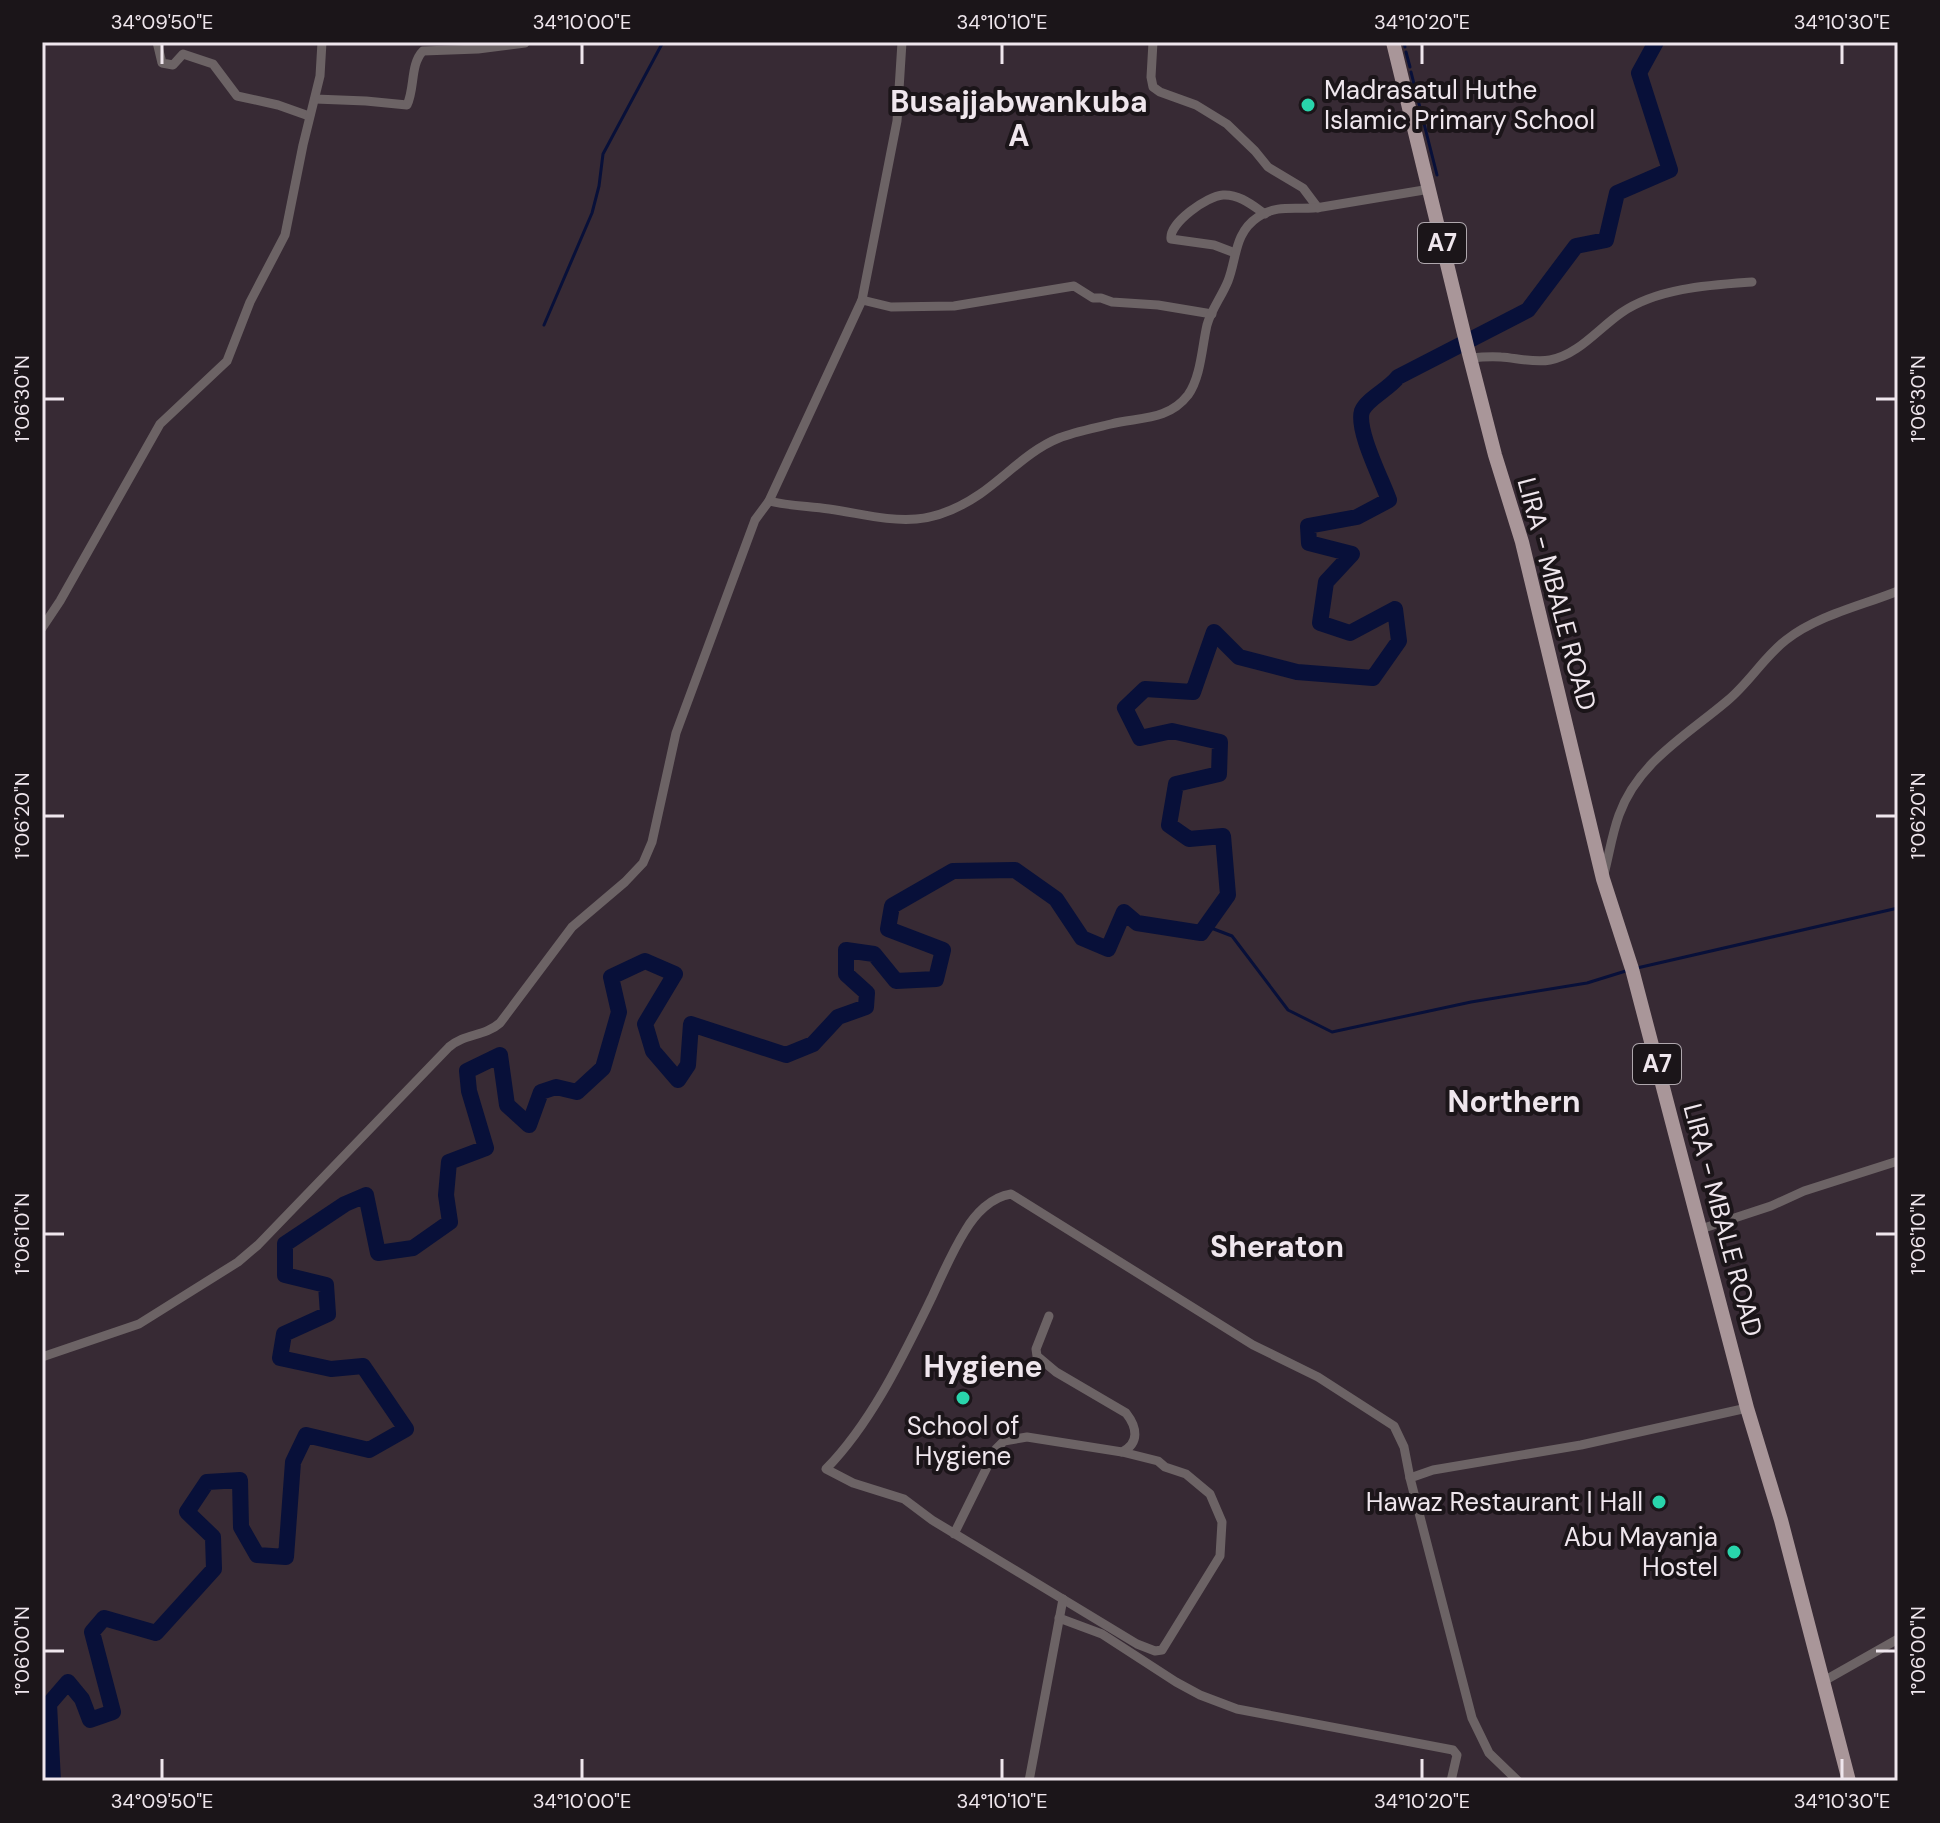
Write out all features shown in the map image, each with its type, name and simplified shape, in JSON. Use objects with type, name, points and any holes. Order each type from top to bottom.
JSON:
[{"type":"main road","name":"A7","points":[[1393,42],[1468,352]]},
{"type":"main road","name":"LIRA - MBALE ROAD","points":[[1468,352],[1522,542],[1603,879],[1632,969],[1849,1781]]},
{"type":"street","points":[[157,42],[162,63],[173,65],[183,54],[206,60],[219,71],[237,96],[309,116]]},
{"type":"street","points":[[42,628],[160,424],[227,361],[250,302],[285,235],[315,99],[322,62],[322,42]]},
{"type":"street","points":[[42,1357],[147,1320],[247,1255],[449,1047],[465,1035],[492,1030],[500,1023],[572,927],[636,872],[649,852],[676,733],[755,520],[769,501],[862,300],[897,121],[902,42]]},
{"type":"street","points":[[1153,42],[1153,87],[1196,105],[1227,124],[1268,167],[1303,188],[1318,208]]},
{"type":"street","points":[[315,99],[407,105],[414,84],[417,57],[423,51],[525,43]]},
{"type":"street","points":[[769,501],[786,506],[905,521],[932,516],[964,503],[1040,448],[1061,437],[1112,424],[1149,419],[1174,408],[1192,389],[1212,314],[1229,278],[1244,231],[1251,223],[1265,214],[1300,206],[1318,208],[1430,189]]},
{"type":"street","points":[[1235,253],[1214,245],[1171,239],[1170,232],[1202,204],[1219,196],[1240,198],[1265,214]]},
{"type":"street","points":[[1468,352],[1550,360],[1569,352],[1621,313],[1642,302],[1708,286],[1752,282]]},
{"type":"street","points":[[862,300],[891,307],[923,308],[1031,295],[1074,286],[1093,298],[1112,302],[1158,305],[1212,314]]},
{"type":"street","points":[[1603,879],[1619,813],[1662,752],[1727,701],[1783,642],[1797,632],[1830,616],[1898,591]]},
{"type":"street","points":[[1701,1229],[1898,1161]]},
{"type":"street","points":[[954,1534],[996,1449],[1004,1441],[1027,1437],[1122,1452],[1158,1461],[1165,1467],[1186,1474],[1203,1486],[1220,1513],[1220,1556],[1167,1642],[1158,1651],[1137,1644],[954,1534],[904,1499],[853,1483],[826,1469],[842,1453],[879,1396],[965,1230],[990,1201],[1011,1194],[1253,1345],[1318,1377],[1394,1426],[1404,1447],[1472,1718],[1489,1753],[1518,1781]]},
{"type":"street","points":[[1049,1316],[1036,1349],[1037,1356],[1056,1372],[1126,1413],[1132,1421],[1135,1437],[1133,1444],[1122,1452]]},
{"type":"street","points":[[1410,1478],[1433,1470],[1581,1445],[1747,1408]]},
{"type":"street","points":[[1029,1781],[1063,1599]]},
{"type":"street","points":[[1059,1618],[1102,1634],[1176,1682],[1237,1709],[1453,1750],[1457,1755],[1451,1781]]},
{"type":"street","points":[[1822,1682],[1898,1639]]},
{"type":"waterway","points":[[544,325],[592,213],[603,154],[663,42]]},
{"type":"waterway","points":[[1404,42],[1405,47]]},
{"type":"waterway","points":[[53,1781],[49,1704],[68,1682],[82,1699],[90,1720],[113,1712],[92,1632],[104,1618],[156,1633],[214,1569],[213,1537],[187,1512],[207,1482],[240,1480],[241,1527],[257,1555],[286,1557],[293,1462],[306,1435],[369,1450],[406,1429],[363,1366],[331,1369],[280,1358],[284,1334],[328,1314],[326,1285],[285,1275],[285,1244],[345,1204],[366,1195],[378,1253],[413,1248],[450,1222],[446,1195],[449,1162],[486,1148],[469,1091],[467,1071],[500,1055],[507,1105],[529,1125],[541,1092],[556,1087],[577,1092],[603,1068],[619,1012],[611,977],[645,961],[675,974],[645,1024],[653,1051],[678,1080],[688,1065],[691,1024],[786,1055],[813,1044],[838,1017],[866,1007],[867,993],[846,974],[846,950],[874,954],[896,981],[936,979],[943,950],[888,929],[892,906],[953,871],[1015,870],[1056,899],[1082,938],[1108,949],[1124,912],[1137,923],[1201,933],[1228,895],[1223,836],[1189,839],[1169,825],[1176,784],[1219,774],[1220,742],[1172,731],[1140,738],[1125,708],[1145,689],[1193,692],[1214,632],[1239,657],[1297,672],[1373,678],[1399,641],[1395,609],[1350,633],[1320,623],[1326,582],[1352,554],[1309,543],[1308,526],[1357,517],[1389,500],[1363,430],[1362,411],[1368,402],[1398,377],[1528,310],[1576,246],[1606,240],[1617,193],[1670,170],[1639,73],[1656,42]]},
{"type":"waterway","points":[[1406,52],[1410,67]]},
{"type":"waterway","points":[[1411,72],[1437,175]]},
{"type":"waterway","points":[[1637,968],[1898,908]]},
{"type":"waterway","points":[[1206,926],[1232,936],[1288,1010],[1332,1032],[1471,1002],[1587,983],[1629,970]]},
{"type":"place","name":"Madrasatul Huthe Islamic Primary School","points":[[1308,105]]},
{"type":"place","name":"School of Hygiene","points":[[963,1398]]},
{"type":"place","name":"Hawaz Restaurant | Hall","points":[[1659,1502]]},
{"type":"place","name":"Abu Mayanja Hostel","points":[[1734,1552]]},
{"type":"district","name":"Busajjabwankuba A","points":[[1019,119]]},
{"type":"district","name":"Northern","points":[[1514,1102]]},
{"type":"district","name":"Sheraton","points":[[1277,1247]]},
{"type":"district","name":"Hygiene","points":[[983,1367]]}]
